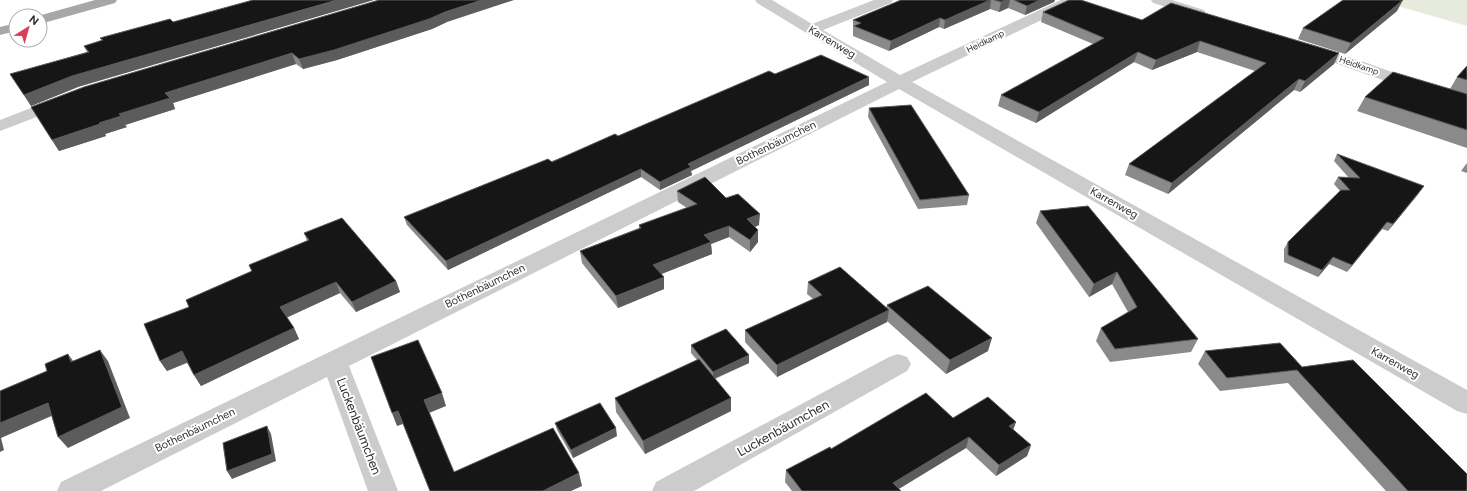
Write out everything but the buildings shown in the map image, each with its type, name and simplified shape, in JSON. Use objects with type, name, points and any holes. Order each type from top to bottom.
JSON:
[{"type":"main road","points":[[48,18],[110,0]]},
{"type":"street","name":"Karrenweg","points":[[762,0],[899,82],[1467,403]]},
{"type":"street","points":[[812,29],[886,0]]},
{"type":"street","name":"Heidkamp","points":[[899,82],[1072,0]]},
{"type":"street","points":[[1158,0],[1210,16]]},
{"type":"street","name":"Heidkamp","points":[[1293,43],[1467,105]]},
{"type":"street","name":"Bothenbäumchen","points":[[72,491],[334,360],[899,82]]},
{"type":"street","points":[[0,126],[77,95]]},
{"type":"street","name":"Luckenbäumchen","points":[[334,360],[383,491]]},
{"type":"street","name":"Luckenbäumchen","points":[[667,491],[898,364]]},
{"type":"shaded area","points":[[1377,0],[1467,0],[1467,26]]}]
